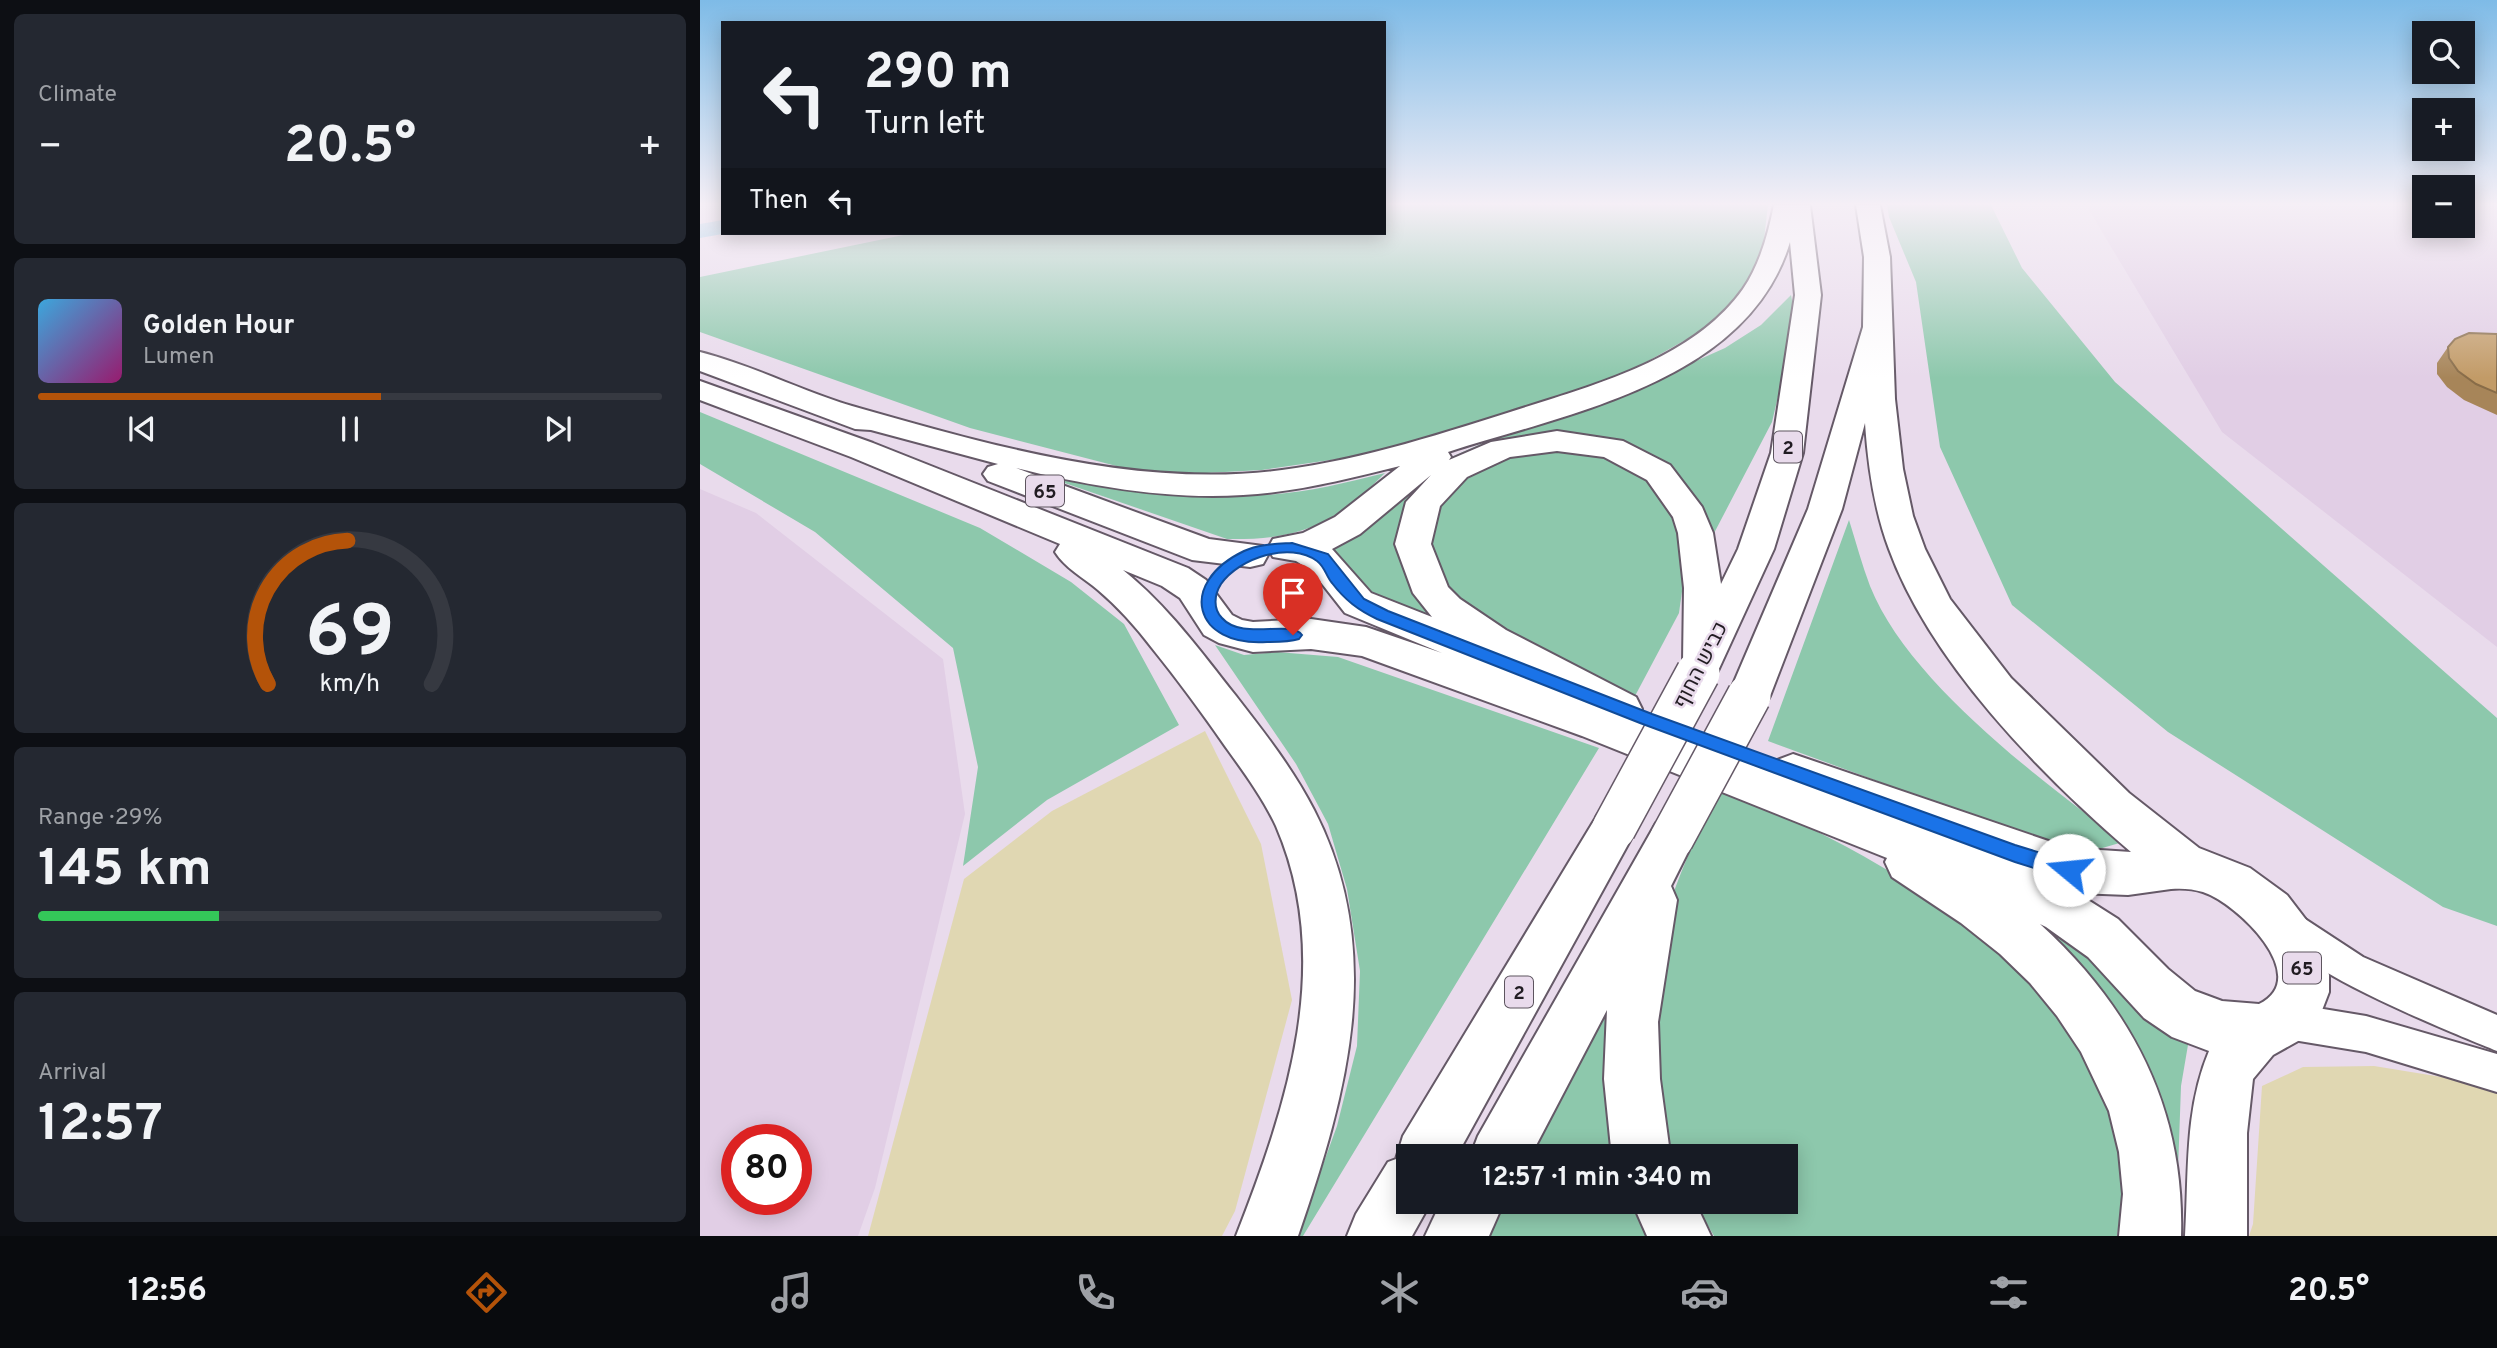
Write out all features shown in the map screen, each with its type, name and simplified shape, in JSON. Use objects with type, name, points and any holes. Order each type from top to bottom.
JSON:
[{"type":"highway","points":[[843,413],[1019,459],[1084,471],[1146,480],[1241,485],[1285,481],[1368,466],[1609,390],[1649,373],[1709,338],[1747,301],[1771,263]]},
{"type":"highway","name":"כביש החוף","points":[[1432,1144],[1614,828],[1700,668],[1756,549],[1787,453],[1808,295],[1804,263]]},
{"type":"highway","points":[[1877,263],[1880,429],[1887,479],[1907,549],[1942,622],[1971,661],[2079,776],[2126,821],[2189,868]]},
{"type":"highway","points":[[1506,1144],[1749,695],[1776,635],[1825,509],[1877,327]]},
{"type":"highway","name":"65","points":[[700,361],[1205,551],[1250,555],[1271,549],[1292,548],[1322,557],[1358,603],[1383,615],[1621,709],[2015,853],[2069,870],[2105,874],[2189,868],[2221,877],[2240,888],[2276,917],[2295,946],[2304,974],[2301,1000],[2274,1026],[2229,1031],[2194,1020],[2161,999],[2116,950],[2093,930],[2060,909],[2010,884],[1597,724],[1366,642],[1311,634],[1253,637],[1233,634],[1218,625],[1193,589],[1175,577],[862,450],[700,390]]},
{"type":"highway","points":[[1292,548],[1344,528],[1419,466],[1444,452],[1538,413]]},
{"type":"highway","points":[[1621,709],[1504,647],[1465,623],[1434,596],[1416,564],[1413,538],[1417,512],[1437,482],[1471,460],[1495,450],[1545,442],[1567,441],[1608,446],[1620,449],[1657,469],[1680,498],[1698,540],[1700,668]]},
{"type":"highway","points":[[1003,508],[1115,581],[1154,620],[1257,756],[1299,826],[1318,880],[1327,932],[1329,1000],[1318,1080],[1293,1168],[1267,1236]]},
{"type":"highway","points":[[1209,612],[1211,587],[1220,574],[1250,555]]},
{"type":"highway","points":[[1776,794],[1836,821],[1903,858],[2017,935],[2048,965],[2115,1057],[2136,1105],[2149,1165],[2153,1216],[2150,1236]]},
{"type":"highway","points":[[1640,1144],[1632,1079],[1631,1022],[1648,919],[1669,843]]},
{"type":"highway","points":[[2216,1236],[2219,1143],[2225,1079],[2235,1054],[2274,1026]]},
{"type":"highway","points":[[1378,1236],[1396,1205]]},
{"type":"highway","points":[[1456,1236],[1468,1214]]},
{"type":"highway","points":[[1668,1214],[1680,1236]]},
{"type":"street","points":[[2276,917],[2351,969],[2497,1033]]},
{"type":"street","points":[[2274,1026],[2366,1034],[2497,1073]]},
{"type":"shaded area","points":[[2121,263],[2497,263],[2497,647],[2222,432]]},
{"type":"shaded area","points":[[700,489],[756,513],[943,659],[965,814],[875,1188],[858,1236],[700,1236]]},
{"type":"green space","points":[[769,263],[1757,263],[1746,290],[1703,330],[1618,378],[1502,418],[1372,454],[1262,470],[1169,475],[1128,469],[970,428],[700,332],[700,277]]},
{"type":"green space","points":[[1908,263],[2019,263],[2115,382],[2497,718],[2497,926],[2443,907],[2168,732],[2012,605],[1940,447],[1916,282]]},
{"type":"green space","points":[[1791,295],[1796,320],[1772,422],[1711,539],[1626,443],[1597,436],[1568,434],[1519,437],[1491,445],[1445,466],[1427,479],[1414,494],[1400,548],[1403,567],[1411,584],[1455,630],[1357,587],[1331,554],[1330,541],[1433,465],[1520,427],[1631,390],[1725,348],[1761,325]]},
{"type":"green space","points":[[700,412],[980,528],[1071,582],[1124,624],[1179,725],[1047,800],[963,866],[978,767],[953,648],[815,532],[700,464]]},
{"type":"green space","points":[[1591,450],[1647,474],[1676,515],[1684,577],[1679,613],[1635,696],[1514,637],[1447,590],[1427,544],[1437,498],[1478,467],[1524,451]]},
{"type":"green space","points":[[1385,473],[1349,505],[1314,526],[1296,532],[1253,539],[1227,539],[1050,478],[1184,493],[1264,495],[1340,484]]},
{"type":"green space","points":[[1849,520],[1870,586],[1888,622],[1914,658],[1980,727],[2123,842],[2092,851],[2060,848],[1768,741]]},
{"type":"green space","points":[[1215,645],[1244,655],[1277,652],[1338,657],[1599,748],[1303,1236],[1297,1236],[1337,1126],[1357,1046],[1360,971],[1347,889],[1328,824],[1296,764]]},
{"type":"green space","points":[[1717,789],[1756,803],[1840,843],[1924,893],[1998,947],[2042,990],[2080,1044],[2101,1081],[2109,1102],[2119,1146],[2121,1192],[2117,1236],[1714,1236],[1701,1214],[1798,1214],[1798,1144],[1669,1144],[1656,1067],[1656,994],[1663,928],[1681,874]]},
{"type":"green space","points":[[2027,924],[2068,939],[2152,1023],[2189,1039],[2181,1086],[2176,1226]]},
{"type":"green space","points":[[1619,971],[1621,1144],[1528,1144]]},
{"type":"green space","points":[[1491,1214],[1644,1214],[1655,1236],[1479,1236]]},
{"type":"sand","points":[[1205,731],[1261,844],[1292,1000],[1235,1211],[1222,1236],[868,1236],[964,879],[1052,811]]},
{"type":"sand","points":[[2374,1066],[2497,1086],[2497,1236],[2249,1236],[2253,1224],[2262,1086],[2303,1067]]},
{"type":"building","points":[[2469,333],[2497,334],[2497,393],[2476,384],[2458,371],[2449,358],[2448,347],[2455,339]]},
{"type":"route","points":[[1293,635],[1253,637],[1233,634],[1218,625],[1209,612],[1208,600],[1211,587],[1220,574],[1233,563],[1271,549],[1292,548],[1309,551],[1322,557],[1332,567],[1336,578],[1358,603],[1383,615],[1646,719],[2015,853],[2069,870]]}]
